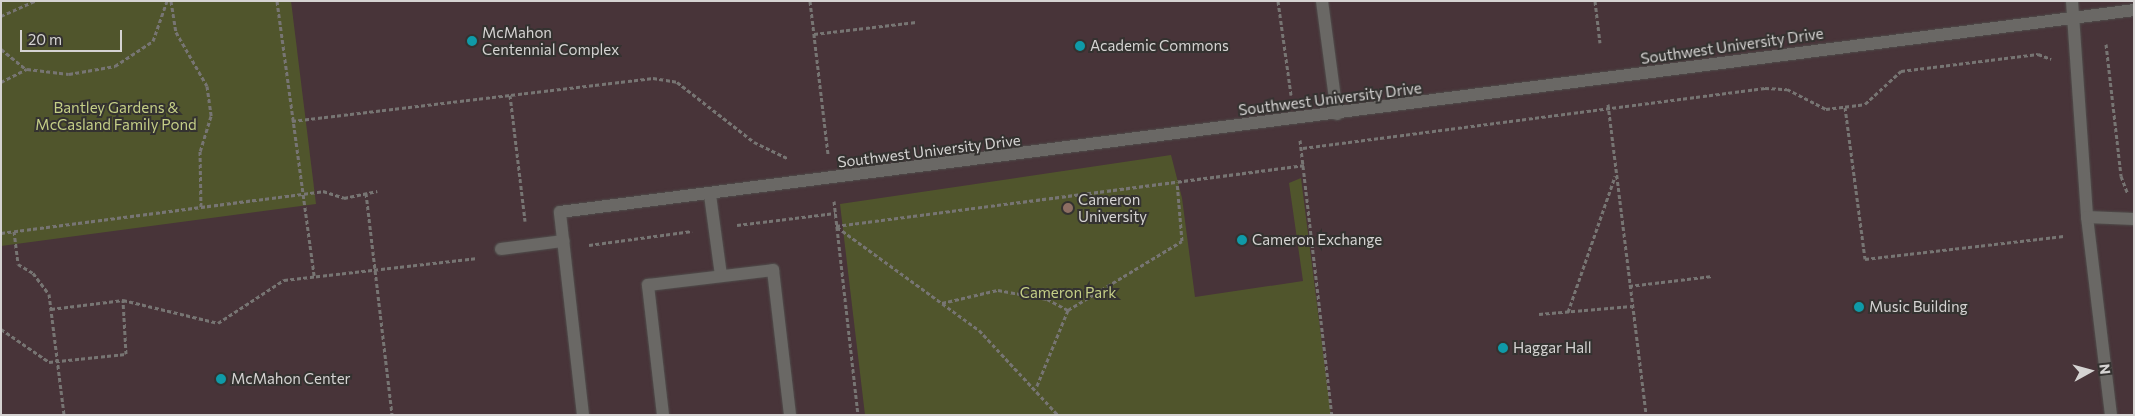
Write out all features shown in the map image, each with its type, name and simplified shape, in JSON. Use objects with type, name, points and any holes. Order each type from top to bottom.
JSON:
[{"type":"street","points":[[1322,1],[1337,114]]},
{"type":"street","points":[[2072,1],[2088,218],[2111,415]]},
{"type":"street","name":"Southwest University Drive","points":[[564,244],[560,212],[831,180],[2134,10]]},
{"type":"street","points":[[710,195],[720,275]]},
{"type":"street","points":[[2088,218],[2134,219]]},
{"type":"street","points":[[501,249],[529,245],[564,244],[584,415]]},
{"type":"street","points":[[663,415],[648,285],[773,270],[790,415]]},
{"type":"path","points":[[1,16],[35,1]]},
{"type":"path","points":[[1,49],[27,69],[69,74],[115,66],[153,41],[169,1]]},
{"type":"path","points":[[169,1],[176,32],[207,86],[211,116],[200,151],[201,207]]},
{"type":"path","points":[[277,1],[301,194],[314,276]]},
{"type":"path","points":[[810,1],[858,415]]},
{"type":"path","points":[[1278,1],[1294,120],[1303,148],[1332,415]]},
{"type":"path","points":[[1595,1],[1600,43]]},
{"type":"path","points":[[814,34],[916,22]]},
{"type":"path","points":[[2106,44],[2122,176],[2134,199]]},
{"type":"path","points":[[1303,148],[1765,88],[1787,89],[1826,109],[1845,107],[1865,104],[1901,71],[2038,54],[2049,57],[2055,67]]},
{"type":"path","points":[[1,82],[27,69]]},
{"type":"path","points":[[292,121],[653,78],[677,82],[754,142],[831,180]]},
{"type":"path","points":[[510,95],[529,245]]},
{"type":"path","points":[[1608,104],[1646,415]]},
{"type":"path","points":[[1845,107],[1865,259],[2074,235]]},
{"type":"path","points":[[836,226],[1304,165]]},
{"type":"path","points":[[1568,312],[1616,173]]},
{"type":"path","points":[[1036,388],[1068,310],[1182,241],[1177,182]]},
{"type":"path","points":[[1,233],[323,191],[344,198],[377,191]]},
{"type":"path","points":[[366,193],[373,270],[392,415]]},
{"type":"path","points":[[564,244],[835,213]]},
{"type":"path","points":[[836,226],[979,330],[1036,388],[1058,415]]},
{"type":"path","points":[[14,231],[18,264],[33,273],[49,294],[64,415]]},
{"type":"path","points":[[52,309],[123,300],[218,323],[284,280],[480,258]]},
{"type":"path","points":[[1629,286],[1712,276]]},
{"type":"path","points":[[941,304],[998,290],[1047,299],[1068,310]]},
{"type":"path","points":[[1,329],[49,362],[126,354],[123,300]]},
{"type":"path","points":[[1539,314],[1632,306]]},
{"type":"shaded area","name":"Cameron University","points":[[1,1],[2134,1],[2134,415],[1,415]]},
{"type":"green space","name":"Bantley Gardens & McCasland Family Pond","points":[[1,1],[291,1],[316,204],[1,246]]},
{"type":"green space","name":"Cameron Park","points":[[1171,155],[1182,198],[1195,297],[1303,281],[1289,183],[1301,178],[1331,415],[865,415],[840,204]]},
{"type":"place","name":"McMahon Centennial Complex","points":[[472,41]]},
{"type":"place","name":"Academic Commons","points":[[1080,46]]},
{"type":"place","name":"Cameron University","points":[[1068,208]]},
{"type":"place","name":"Cameron Exchange","points":[[1242,240]]},
{"type":"place","name":"Music Building","points":[[1859,307]]},
{"type":"place","name":"Haggar Hall","points":[[1503,348]]},
{"type":"place","name":"McMahon Center","points":[[221,379]]}]
